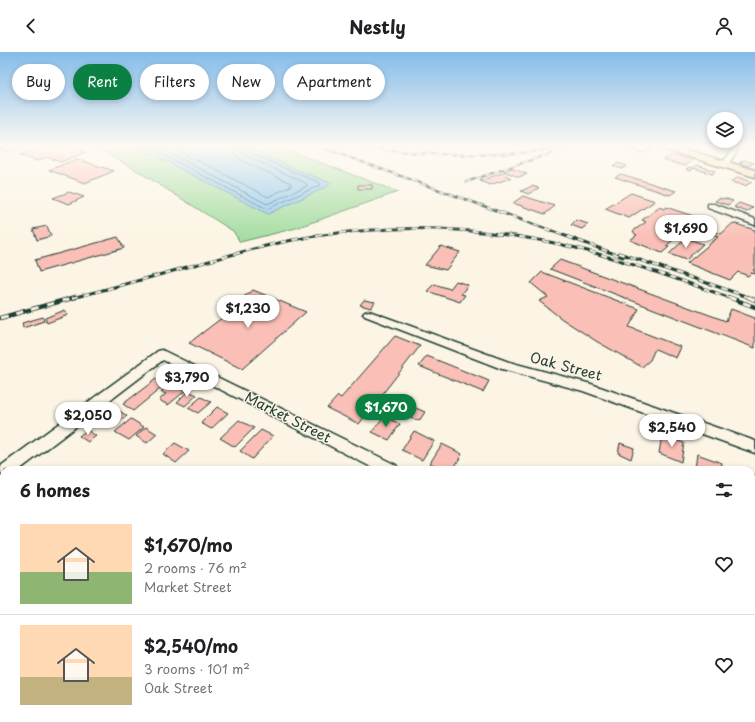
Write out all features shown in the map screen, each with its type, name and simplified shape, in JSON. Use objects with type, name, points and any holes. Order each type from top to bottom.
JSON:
[{"type":"street","points":[[711,206],[755,222]]},
{"type":"street","name":"Oak Street","points":[[369,314],[506,366],[586,387],[755,447]]},
{"type":"street","name":"Market Street","points":[[12,466],[162,354],[383,466]]},
{"type":"green space","points":[[148,177],[359,177],[398,192],[296,228],[240,242],[233,231]]},
{"type":"water","points":[[197,177],[316,177],[331,183],[326,187],[268,214]]},
{"type":"building","points":[[69,177],[99,177],[85,183]]},
{"type":"building","points":[[490,177],[511,178],[490,185],[480,181]]},
{"type":"building","points":[[616,177],[632,177],[676,191],[670,195]]},
{"type":"building","points":[[739,177],[752,182],[745,186],[731,182]]},
{"type":"building","points":[[358,185],[372,185],[372,189],[358,189]]},
{"type":"building","points":[[532,186],[539,188],[528,194],[521,191]]},
{"type":"building","points":[[69,192],[84,197],[69,204],[53,198]]},
{"type":"building","points":[[631,193],[655,201],[629,218],[605,209]]},
{"type":"building","points":[[523,196],[555,206],[545,214],[513,203]]},
{"type":"building","points":[[719,198],[733,201],[728,205],[715,201]]},
{"type":"building","points":[[739,203],[753,208],[747,212],[734,207]]},
{"type":"building","points":[[660,207],[664,209],[666,207],[699,218],[666,246],[669,247],[662,253],[630,240],[637,235],[633,231],[646,222],[642,220]]},
{"type":"building","points":[[576,220],[588,224],[582,229],[571,225]]},
{"type":"building","points":[[733,223],[755,230],[755,268],[753,270],[755,271],[755,274],[751,273],[748,276],[738,272],[730,280],[687,263],[718,237],[712,235],[716,232],[721,234]]},
{"type":"building","points":[[47,226],[51,236],[37,240],[33,229]]},
{"type":"building","points":[[118,237],[124,248],[39,272],[35,260]]},
{"type":"building","points":[[686,238],[703,244],[686,260],[669,254]]},
{"type":"building","points":[[441,246],[460,252],[446,270],[425,265]]},
{"type":"building","points":[[560,260],[726,321],[731,309],[755,318],[755,348],[550,269]]},
{"type":"building","points":[[542,272],[639,309],[629,327],[681,347],[676,358],[655,349],[650,360],[642,367],[596,341],[562,319],[539,301],[548,297],[531,283]]},
{"type":"building","points":[[456,281],[468,285],[461,294],[465,295],[460,302],[427,291],[434,284],[450,289]]},
{"type":"building","points":[[253,290],[306,312],[242,369],[189,343],[223,317],[219,315]]},
{"type":"building","points":[[364,300],[375,302],[371,308],[360,305]]},
{"type":"building","points":[[65,310],[68,315],[47,323],[45,318]]},
{"type":"building","points":[[43,317],[44,321],[23,328],[22,323]]},
{"type":"building","points":[[395,336],[420,346],[359,424],[327,408],[338,396],[341,398]]},
{"type":"building","points":[[427,356],[489,381],[483,392],[419,366]]},
{"type":"building","points":[[156,379],[166,384],[133,411],[123,404]]},
{"type":"building","points":[[171,383],[185,391],[168,405],[159,400],[166,394],[161,392]]},
{"type":"building","points":[[188,391],[197,395],[185,406],[177,402]]},
{"type":"building","points":[[201,397],[211,402],[198,413],[188,408]]},
{"type":"building","points":[[411,406],[425,412],[419,421],[405,415]]},
{"type":"building","points":[[217,407],[228,413],[211,429],[201,423]]},
{"type":"building","points":[[118,410],[127,416],[113,427],[103,421]]},
{"type":"building","points":[[384,416],[400,424],[389,440],[372,432]]},
{"type":"building","points":[[131,419],[144,427],[129,440],[115,432]]},
{"type":"building","points":[[239,420],[254,428],[235,447],[220,438]]},
{"type":"building","points":[[146,427],[157,434],[147,443],[136,436]]},
{"type":"building","points":[[87,430],[96,436],[88,442],[79,436]]},
{"type":"building","points":[[261,430],[273,436],[252,459],[240,451]]},
{"type":"building","points":[[414,431],[434,441],[422,460],[402,450]]},
{"type":"building","points":[[662,435],[684,443],[681,462],[659,453]]},
{"type":"building","points":[[175,443],[189,451],[176,463],[163,454]]},
{"type":"building","points":[[620,443],[634,448],[631,459],[618,453]]},
{"type":"building","points":[[442,444],[462,454],[455,466],[436,466],[430,463]]},
{"type":"building","points":[[697,454],[722,463],[722,466],[695,466]]},
{"type":"railway","points":[[404,177],[503,213]]},
{"type":"railway","points":[[466,182],[480,177]]},
{"type":"railway","points":[[500,212],[623,257]]},
{"type":"railway","points":[[72,298],[238,253],[289,241],[355,231],[386,229],[482,232],[545,241],[595,253],[731,298]]},
{"type":"railway","points":[[619,253],[751,298]]},
{"type":"railway","points":[[0,318],[76,297]]},
{"type":"railway","points":[[728,297],[755,307]]},
{"type":"railway","points":[[748,297],[755,300]]}]
